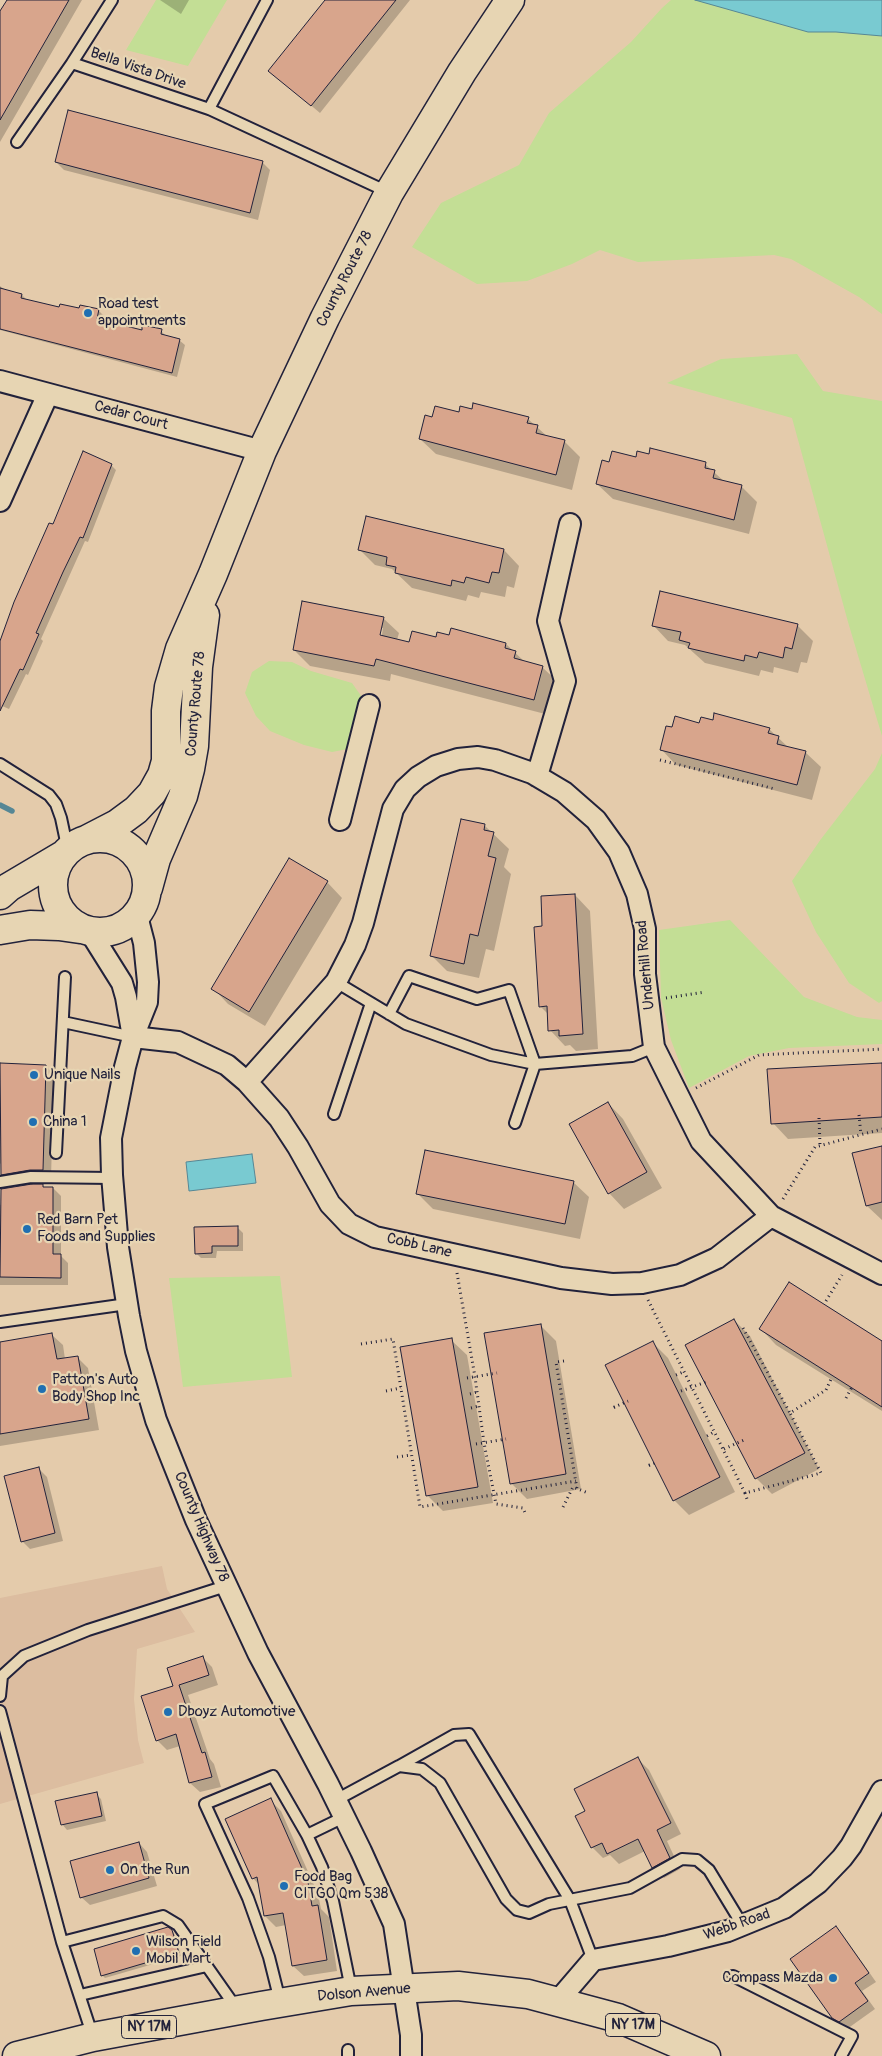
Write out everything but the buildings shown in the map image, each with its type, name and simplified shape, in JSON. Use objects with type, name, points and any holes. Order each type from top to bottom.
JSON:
[{"type":"street","name":"County Route 78","points":[[0,895],[9,887],[73,848],[117,824],[136,810],[152,793],[162,775],[166,761],[166,711],[169,688],[180,649],[213,574],[262,452],[325,318],[389,193],[462,72],[510,0]]},
{"type":"street","name":"Cedar Court","points":[[0,381],[262,452]]},
{"type":"street","points":[[0,500],[48,394]]},
{"type":"street","points":[[537,776],[565,681],[548,621],[570,524]]},
{"type":"street","name":"County Route 78","points":[[148,888],[156,859],[183,796],[190,769],[194,746],[202,630],[213,574]]},
{"type":"street","points":[[340,820],[369,705]]},
{"type":"street","name":"Underhill Road","points":[[247,1082],[336,982],[355,945],[363,923],[393,810],[405,789],[418,777],[436,766],[458,759],[478,757],[495,760],[537,776],[564,792],[596,820],[619,852],[637,894],[645,929],[645,974],[654,1047],[701,1141],[771,1216],[882,1274]]},
{"type":"street","points":[[0,930],[46,924],[85,931],[103,933],[116,931],[127,925],[137,916],[144,903],[148,888],[146,873],[140,860],[130,848],[117,841],[103,838],[73,848],[56,868],[52,882],[59,910],[68,921],[85,931]]},
{"type":"street","name":"County Highway 78","points":[[137,916],[144,943],[148,982],[147,1002],[132,1037],[111,1138],[112,1178],[118,1246],[136,1351],[156,1420],[193,1512],[226,1586],[258,1653],[340,1809],[394,1924],[411,2035],[411,2056]]},
{"type":"street","name":"County Highway 78","points":[[85,931],[122,983],[126,996],[132,1037]]},
{"type":"street","name":"Cobb Lane","points":[[132,1037],[178,1042],[227,1065],[247,1082],[279,1118],[330,1204],[349,1224],[375,1237],[560,1278],[612,1284],[642,1283],[680,1275],[717,1258],[771,1216]]},
{"type":"street","name":"Webb Road","points":[[593,1960],[668,1946],[743,1926],[784,1908],[818,1883],[851,1846],[882,1791]]},
{"type":"street","points":[[557,2002],[593,1960]]},
{"type":"street","name":"Dolson Avenue","points":[[17,2056],[93,2037],[281,2002],[351,1991],[458,1986],[528,1994],[618,2018],[706,2056]]},
{"type":"lane","name":"Bella Vista Drive","points":[[112,0],[72,63],[209,109],[389,193]]},
{"type":"lane","points":[[209,109],[267,0]]},
{"type":"lane","points":[[17,142],[72,63]]},
{"type":"lane","points":[[0,764],[50,795],[56,804],[73,848]]},
{"type":"lane","points":[[390,1014],[409,976],[478,999],[509,990],[534,1064],[515,1123]]},
{"type":"lane","points":[[56,1153],[65,977]]},
{"type":"lane","points":[[336,982],[406,1024],[439,1038],[491,1055],[534,1064],[632,1056],[654,1047]]},
{"type":"lane","points":[[334,1114],[371,1003]]},
{"type":"lane","points":[[63,1022],[132,1037]]},
{"type":"lane","points":[[0,1182],[31,1177],[112,1178]]},
{"type":"lane","points":[[0,1322],[127,1304]]},
{"type":"lane","points":[[0,1696],[2,1676],[24,1656],[88,1630],[226,1586]]},
{"type":"lane","points":[[0,1711],[62,1942],[93,2037]]},
{"type":"lane","points":[[307,1835],[399,1766],[454,1734],[469,1734],[570,1900],[593,1960]]},
{"type":"lane","points":[[399,1766],[422,1769],[440,1783],[506,1900],[517,1910],[530,1913],[549,1904],[630,1888],[682,1859],[697,1860],[709,1870],[743,1926]]},
{"type":"lane","points":[[281,2002],[270,1957],[248,1898],[205,1804],[273,1776],[307,1835],[322,1867],[333,1901],[351,1991]]},
{"type":"lane","points":[[62,1942],[163,1916],[178,1925],[238,2010]]},
{"type":"lane","points":[[80,1995],[207,1966]]},
{"type":"lane","points":[[732,1976],[852,2036],[841,2056]]},
{"type":"path","points":[[660,760],[774,789]]},
{"type":"path","points":[[661,998],[705,992]]},
{"type":"path","points":[[695,1089],[759,1056],[882,1049]]},
{"type":"path","points":[[859,1115],[861,1135]]},
{"type":"path","points":[[819,1118],[820,1146]]},
{"type":"path","points":[[783,1199],[815,1147],[882,1129]]},
{"type":"path","points":[[456,1270],[475,1377],[484,1443],[496,1504],[523,1508],[525,1513]]},
{"type":"path","points":[[826,1301],[845,1270]]},
{"type":"path","points":[[648,1299],[683,1372],[724,1449],[748,1502]]},
{"type":"path","points":[[743,1328],[821,1473],[745,1493]]},
{"type":"path","points":[[361,1344],[393,1339],[420,1507],[576,1481]]},
{"type":"path","points":[[564,1361],[556,1362],[577,1489]]},
{"type":"path","points":[[676,1375],[683,1372]]},
{"type":"path","points":[[467,1378],[496,1373]]},
{"type":"path","points":[[790,1413],[826,1390],[832,1376]]},
{"type":"path","points":[[681,1391],[706,1382]]},
{"type":"path","points":[[846,1398],[852,1387]]},
{"type":"path","points":[[386,1391],[401,1388]]},
{"type":"path","points":[[470,1394],[477,1392]]},
{"type":"path","points":[[615,1407],[612,1408],[628,1401]]},
{"type":"path","points":[[471,1408],[479,1406]]},
{"type":"path","points":[[707,1436],[714,1432]]},
{"type":"path","points":[[476,1444],[506,1439]]},
{"type":"path","points":[[724,1449],[744,1440]]},
{"type":"path","points":[[397,1458],[411,1455]]},
{"type":"path","points":[[650,1465],[647,1466],[658,1462]]},
{"type":"path","points":[[563,1507],[573,1487],[588,1492]]},
{"type":"shaded area","points":[[162,1566],[167,1589],[195,1632],[137,1649],[134,1699],[138,1740],[144,1763],[0,1804],[0,1598]]},
{"type":"green space","points":[[156,0],[227,0],[188,66],[126,50]]},
{"type":"green space","points":[[671,0],[882,0],[882,314],[859,297],[791,259],[774,255],[638,262],[600,250],[572,264],[527,281],[477,284],[412,247],[441,203],[519,165],[549,113],[631,42]]},
{"type":"green space","points":[[797,354],[823,391],[882,401],[882,736],[848,622],[792,418],[667,383],[721,359]]},
{"type":"green space","points":[[269,661],[292,662],[311,671],[352,683],[371,710],[353,748],[332,752],[304,745],[270,731],[256,716],[245,693],[252,672]]},
{"type":"green space","points":[[882,753],[882,1001],[879,1003],[849,983],[816,932],[792,881],[821,839],[875,769]]},
{"type":"green space","points":[[730,920],[804,997],[857,1017],[882,1020],[882,1044],[789,1048],[749,1056],[689,1088],[671,1040],[661,998],[659,930]]},
{"type":"green space","points":[[280,1276],[292,1377],[183,1387],[169,1278]]},
{"type":"water","points":[[695,0],[882,0],[882,36],[836,32],[808,32]]},
{"type":"water","points":[[252,1154],[256,1183],[189,1191],[186,1162]]},
{"type":"waterway","points":[[0,805],[12,811]]},
{"type":"place","name":"Road test appointments","points":[[88,313]]},
{"type":"place","name":"Unique Nails","points":[[34,1075]]},
{"type":"place","name":"China 1","points":[[33,1122]]},
{"type":"place","name":"Red Barn Pet Foods and Supplies","points":[[27,1229]]},
{"type":"place","name":"Patton's Auto Body Shop Inc","points":[[42,1389]]},
{"type":"place","name":"Dboyz Automotive","points":[[168,1712]]},
{"type":"place","name":"On the Run","points":[[110,1870]]},
{"type":"place","name":"Food Bag CITGO Qm 538","points":[[284,1886]]},
{"type":"place","name":"Wilson Field Mobil Mart","points":[[136,1951]]},
{"type":"place","name":"Compass Mazda","points":[[833,1978]]}]
